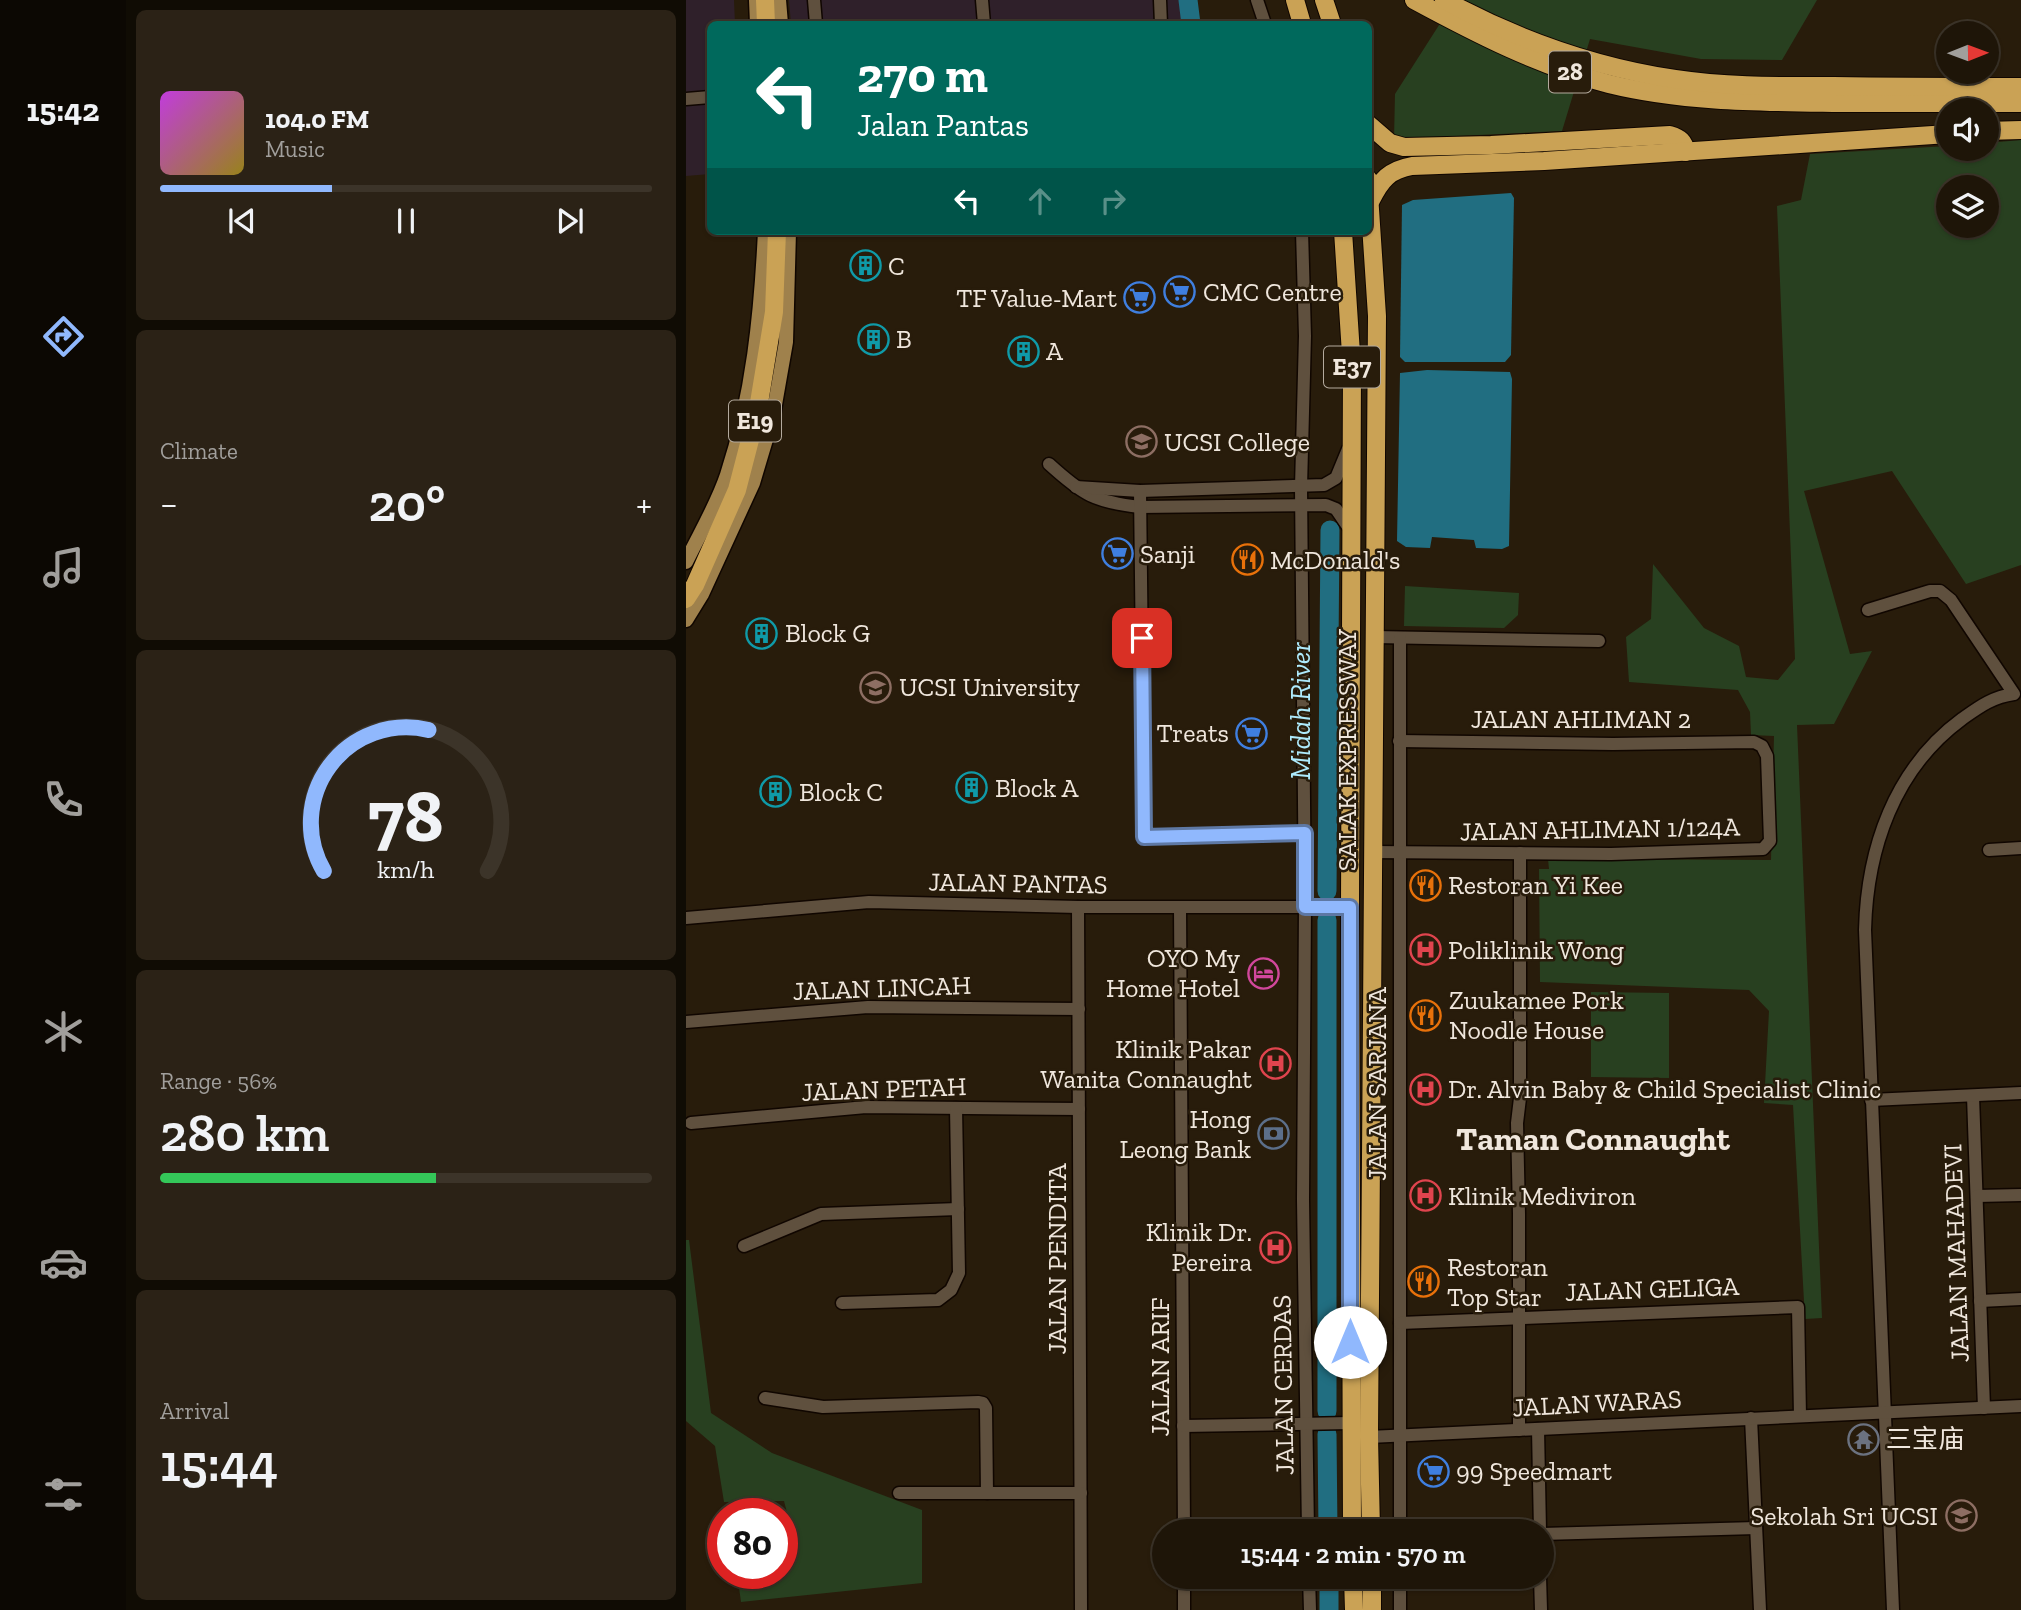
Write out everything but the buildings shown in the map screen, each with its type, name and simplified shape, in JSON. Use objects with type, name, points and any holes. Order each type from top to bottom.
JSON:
[{"type":"highway","points":[[765,0],[768,21]]},
{"type":"highway","points":[[769,21],[771,0]]},
{"type":"highway","points":[[1295,0],[1301,21]]},
{"type":"highway","points":[[1324,0],[1331,21]]},
{"type":"highway","name":"28","points":[[1415,0],[1482,37],[1538,61],[1596,80],[1665,95],[2021,87]]},
{"type":"highway","name":"28","points":[[1444,0],[1487,23],[1549,48],[1622,69],[1736,92],[2021,103]]},
{"type":"highway","points":[[1372,127],[1390,143],[1404,147],[1670,135],[1685,143],[1686,152]]},
{"type":"highway","points":[[1999,131],[2021,130]]},
{"type":"highway","points":[[1372,198],[1384,177],[1401,168],[1412,166],[1544,161],[1936,135]]},
{"type":"highway","name":"SALAK EXPRESSWAY","points":[[1371,1519],[1372,852],[1377,316],[1372,219]]},
{"type":"highway","name":"E19","points":[[686,592],[733,489],[755,410],[771,312],[775,235]]},
{"type":"highway","name":"E19","points":[[686,598],[695,585],[737,490],[758,410],[774,312],[775,235]]},
{"type":"highway","name":"SALAK EXPRESSWAY","points":[[1343,235],[1350,333],[1352,438],[1352,1519]]},
{"type":"highway","points":[[1353,1589],[1354,1610]]},
{"type":"highway","points":[[1372,1589],[1372,1610]]},
{"type":"main road","points":[[756,0],[757,21]]},
{"type":"main road","points":[[779,0],[781,21]]},
{"type":"main road","points":[[686,562],[726,475],[751,383],[759,326],[765,235]]},
{"type":"main road","points":[[686,621],[702,594],[753,483],[773,416],[786,342],[789,235]]},
{"type":"street","points":[[814,0],[816,21]]},
{"type":"street","points":[[982,0],[984,21]]},
{"type":"street","points":[[1160,0],[1161,21]]},
{"type":"street","points":[[1257,0],[1264,21]]},
{"type":"street","points":[[686,99],[707,97]]},
{"type":"street","name":"JALAN CERDAS","points":[[1302,235],[1305,336],[1301,487],[1305,833],[1303,1200],[1308,1519]]},
{"type":"street","points":[[1073,486],[1140,491],[1324,485],[1336,478],[1341,470],[1352,438]]},
{"type":"street","points":[[1049,464],[1073,486],[1090,496],[1111,503],[1140,507],[1326,505],[1336,509],[1351,531]]},
{"type":"street","points":[[1140,491],[1144,837],[1305,833]]},
{"type":"street","points":[[1868,610],[1930,591],[1940,591],[1951,600],[2017,699]]},
{"type":"street","points":[[1374,637],[1599,641]]},
{"type":"street","name":"JALAN SARJANA","points":[[1400,638],[1400,1519]]},
{"type":"street","points":[[1893,1610],[1865,913],[1870,867],[1884,819],[1907,776],[1941,735],[1985,702],[1999,696],[2017,699]]},
{"type":"street","name":"JALAN AHLIMAN 2","points":[[1399,741],[1614,744],[1754,742],[1762,746]]},
{"type":"street","name":"JALAN AHLIMAN 1/124A","points":[[1372,852],[1611,854],[1763,849],[1770,841],[1767,756],[1762,746]]},
{"type":"street","points":[[1989,850],[2021,848]]},
{"type":"street","points":[[1519,1430],[1517,1123],[1520,1084],[1520,853]]},
{"type":"street","name":"JALAN PANTAS","points":[[686,918],[869,902],[1078,907],[1350,907]]},
{"type":"street","name":"JALAN PENDITA","points":[[1078,907],[1081,1610]]},
{"type":"street","name":"JALAN ARIF","points":[[1180,908],[1184,1519]]},
{"type":"street","name":"JALAN LINCAH","points":[[686,1022],[868,1007],[1079,1009]]},
{"type":"street","points":[[1871,1100],[2021,1093]]},
{"type":"street","name":"JALAN MAHADEVI","points":[[1973,1096],[1984,1408]]},
{"type":"street","name":"JALAN PETAH","points":[[691,1123],[866,1107],[1079,1109]]},
{"type":"street","points":[[842,1303],[938,1300],[945,1296],[959,1273],[956,1108]]},
{"type":"street","points":[[1976,1196],[2021,1195]]},
{"type":"street","points":[[744,1246],[821,1214],[957,1209]]},
{"type":"street","points":[[1980,1300],[2021,1299]]},
{"type":"street","name":"JALAN GELIGA","points":[[1400,1323],[1798,1307],[1800,1416]]},
{"type":"street","points":[[765,1398],[822,1407],[983,1403],[986,1409],[987,1493]]},
{"type":"street","name":"JALAN WARAS","points":[[1369,1437],[2021,1406]]},
{"type":"street","points":[[1751,1418],[1760,1610]]},
{"type":"street","points":[[1183,1426],[1350,1423]]},
{"type":"street","points":[[1538,1429],[1541,1519]]},
{"type":"street","points":[[899,1493],[1081,1493]]},
{"type":"street","points":[[1554,1533],[1756,1528]]},
{"type":"street","points":[[1184,1589],[1184,1610]]},
{"type":"street","points":[[1309,1589],[1310,1610]]},
{"type":"street","points":[[1400,1589],[1400,1610]]},
{"type":"street","points":[[1540,1589],[1541,1610]]},
{"type":"shaded area","points":[[686,0],[734,0],[735,21],[707,21],[707,174],[686,176]]},
{"type":"shaded area","points":[[789,0],[1181,0],[1183,21],[791,21]]},
{"type":"green space","points":[[1455,0],[1817,0],[1782,60],[1701,59],[1590,39],[1562,131],[1394,139],[1395,94]]},
{"type":"green space","points":[[2021,140],[2021,565],[1966,584],[1892,471],[1804,491],[1850,654],[1872,651],[1834,724],[1797,725],[1822,1318],[1805,1319],[1793,1105],[1764,1103],[1769,1011],[1749,990],[1540,982],[1539,869],[1549,869],[1548,859],[1771,860],[1774,736],[1751,735],[1750,712],[1738,690],[1629,682],[1626,637],[1651,619],[1653,564],[1704,628],[1739,646],[1746,677],[1778,680],[1795,659],[1777,206],[1801,200],[1810,154],[1936,147],[1936,161],[1999,161],[1999,142]]},
{"type":"green space","points":[[1405,586],[1519,593],[1518,615],[1504,628],[1404,626]]},
{"type":"green space","points":[[1591,992],[1669,993],[1669,1078],[1591,1077]]},
{"type":"green space","points":[[686,1240],[689,1240],[711,1413],[772,1453],[922,1510],[922,1583],[741,1602],[739,1589],[798,1589],[798,1498],[723,1498],[715,1446],[686,1421]]},
{"type":"water","points":[[1511,193],[1514,198],[1511,355],[1505,362],[1405,362],[1400,357],[1402,205],[1413,200]]},
{"type":"water","points":[[1427,370],[1510,372],[1509,546],[1502,549],[1476,548],[1474,540],[1432,537],[1430,548],[1406,547],[1397,541],[1400,373]]},
{"type":"waterway","points":[[1188,0],[1191,21]]},
{"type":"waterway","name":"Midah River","points":[[1327,891],[1330,530]]},
{"type":"waterway","name":"Midah River","points":[[1327,920],[1327,1411]]},
{"type":"waterway","points":[[1327,1434],[1328,1519]]},
{"type":"waterway","points":[[1329,1589],[1329,1610]]},
{"type":"place","name":"C","points":[[865,266]]},
{"type":"place","name":"CMC Centre","points":[[1180,292]]},
{"type":"place","name":"TF Value-Mart","points":[[1140,298]]},
{"type":"place","name":"B","points":[[873,339]]},
{"type":"place","name":"A","points":[[1023,351]]},
{"type":"place","name":"UCSI College","points":[[1141,442]]},
{"type":"place","name":"Sanji","points":[[1117,554]]},
{"type":"place","name":"McDonald's","points":[[1247,560]]},
{"type":"place","name":"Block G","points":[[762,633]]},
{"type":"place","name":"UCSI University","points":[[876,687]]},
{"type":"place","name":"Treats","points":[[1252,733]]},
{"type":"place","name":"Block A","points":[[972,788]]},
{"type":"place","name":"Block C","points":[[776,792]]},
{"type":"place","name":"Restoran Yi Kee","points":[[1425,885]]},
{"type":"place","name":"Poliklinik Wong","points":[[1425,950]]},
{"type":"place","name":"OYO My Home Hotel","points":[[1263,973]]},
{"type":"place","name":"Zuukamee Pork Noodle House","points":[[1426,1015]]},
{"type":"place","name":"Klinik Pakar Wanita Connaught","points":[[1275,1064]]},
{"type":"place","name":"Dr. Alvin Baby & Child Specialist Clinic","points":[[1425,1089]]},
{"type":"place","name":"Hong Leong Bank","points":[[1274,1134]]},
{"type":"place","name":"Klinik Mediviron","points":[[1425,1196]]},
{"type":"place","name":"Klinik Dr. Pereira","points":[[1275,1247]]},
{"type":"place","name":"Restoran Top Star","points":[[1424,1282]]},
{"type":"place","name":"三宝庙","points":[[1863,1439]]},
{"type":"place","name":"99 Speedmart","points":[[1433,1471]]},
{"type":"place","name":"Sekolah Sri UCSI","points":[[1961,1516]]},
{"type":"district","name":"Taman Connaught","points":[[1593,1138]]},
{"type":"route","points":[[1142,638],[1144,837],[1305,833],[1305,907],[1350,907],[1350,1342]]}]
